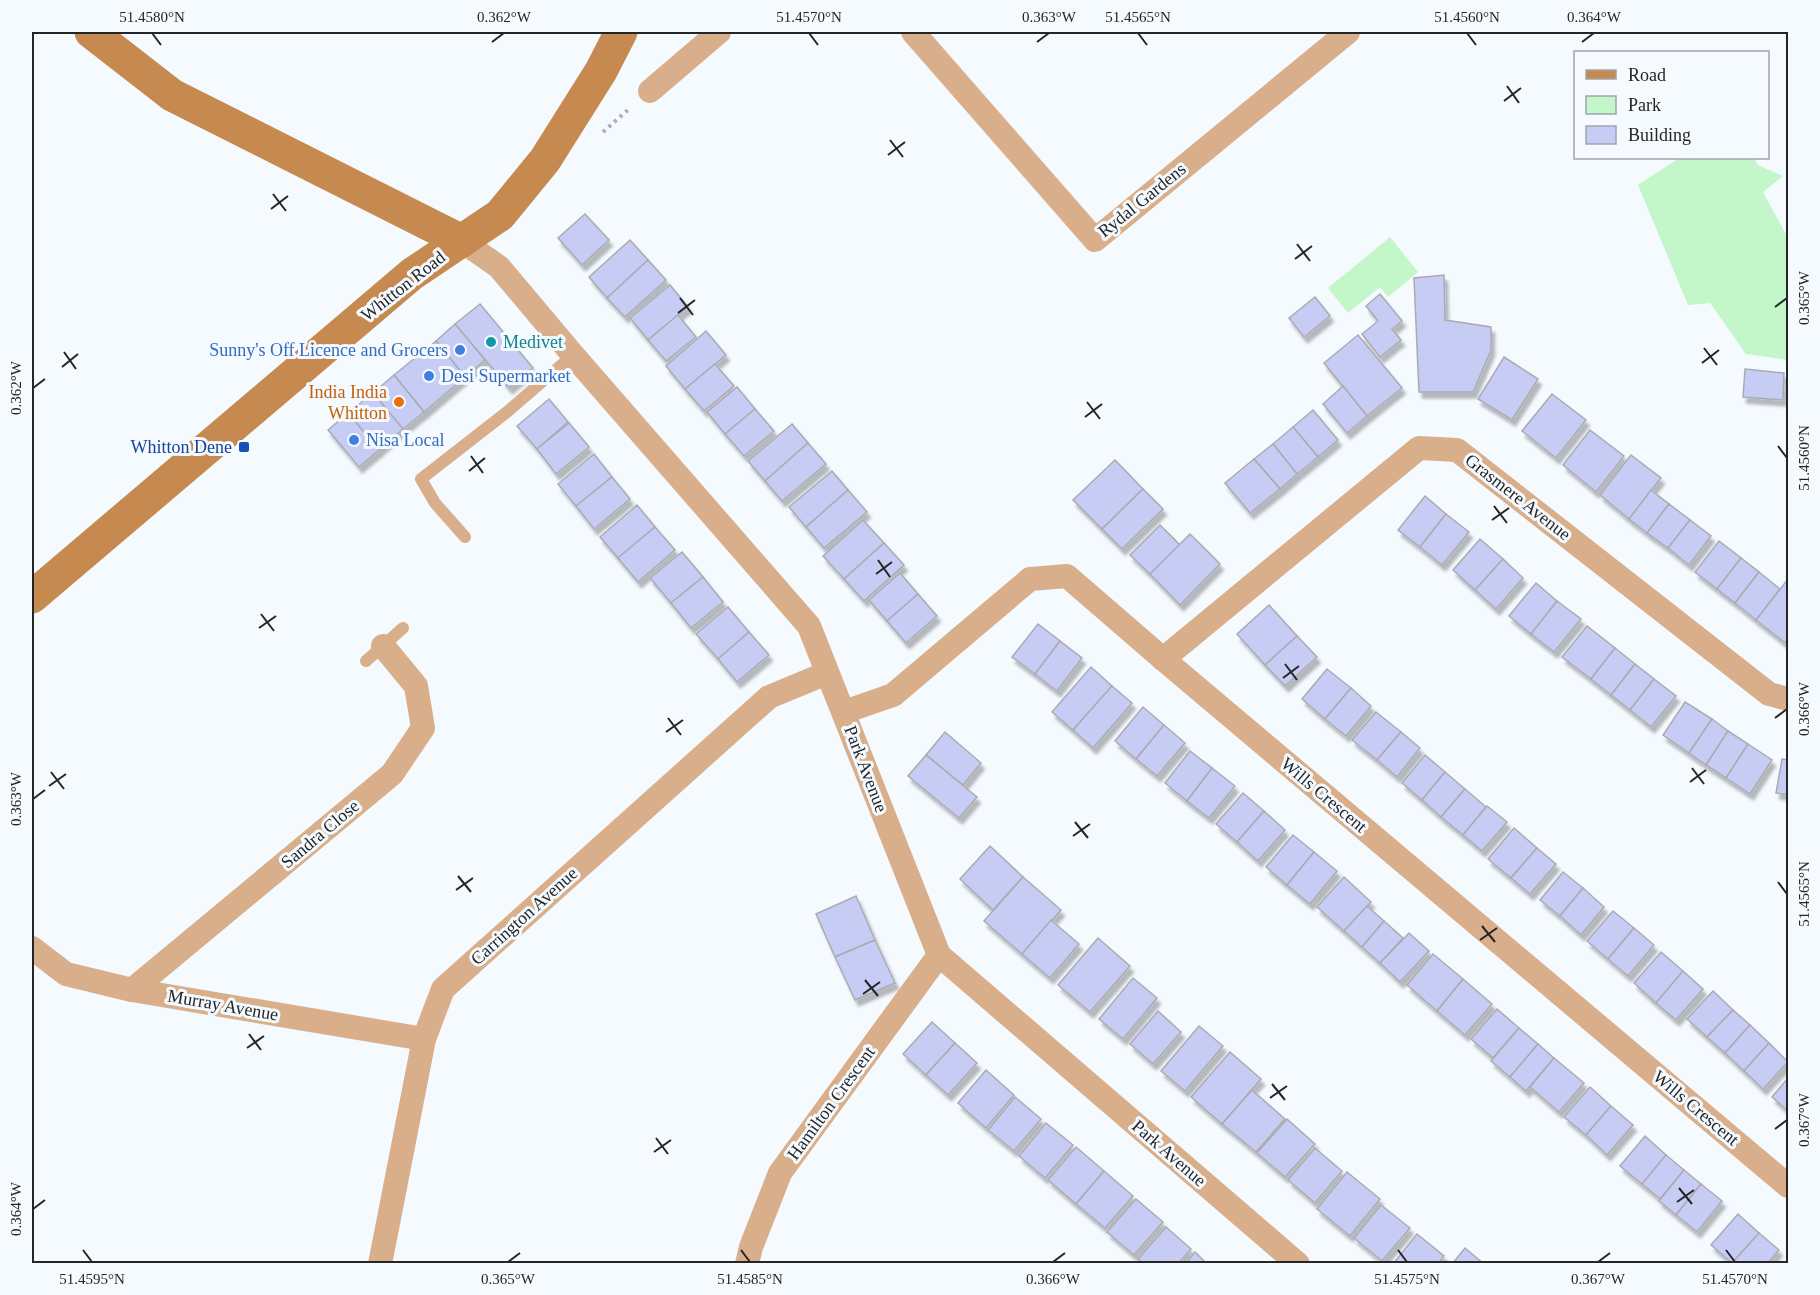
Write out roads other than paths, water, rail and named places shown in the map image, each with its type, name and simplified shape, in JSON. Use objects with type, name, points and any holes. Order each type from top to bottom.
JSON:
[{"type":"main road","points":[[91,32],[172,95],[462,241]]},
{"type":"main road","name":"Whitton Road","points":[[32,597],[412,274],[501,215],[545,160],[601,71],[621,32]]},
{"type":"street","points":[[650,91],[719,32]]},
{"type":"street","name":"Rydal Gardens","points":[[913,32],[1095,240],[1348,32]]},
{"type":"street","name":"Park Avenue","points":[[462,241],[499,267],[809,626],[939,955],[1298,1263]]},
{"type":"street","name":"Grasmere Avenue","points":[[1163,659],[1419,448],[1457,450],[1769,694],[1788,699]]},
{"type":"street","name":"Wills Crescent","points":[[843,712],[893,695],[1030,579],[1067,576],[1788,1186]]},
{"type":"street","name":"Sandra Close","points":[[132,990],[392,774],[423,728],[416,686],[374,654]]},
{"type":"street","name":"Carrington Avenue","points":[[380,1263],[424,1039],[443,989],[769,697],[827,673]]},
{"type":"street","name":"Murray Avenue","points":[[32,948],[66,974],[132,990],[424,1039]]},
{"type":"street","name":"Hamilton Crescent","points":[[747,1263],[780,1173],[939,955]]},
{"type":"lane","points":[[465,537],[435,503],[422,479],[507,412],[573,355]]},
{"type":"lane","points":[[374,654],[403,628]]},
{"type":"place","name":"Medivet","points":[[491,342]]},
{"type":"place","name":"Sunny's Off Licence and Grocers","points":[[460,350]]},
{"type":"place","name":"Desi Supermarket","points":[[429,376]]},
{"type":"place","name":"India India Whitton","points":[[399,402]]},
{"type":"place","name":"Nisa Local","points":[[354,440]]},
{"type":"place","name":"Whitton Dene","points":[[244,447]]}]
